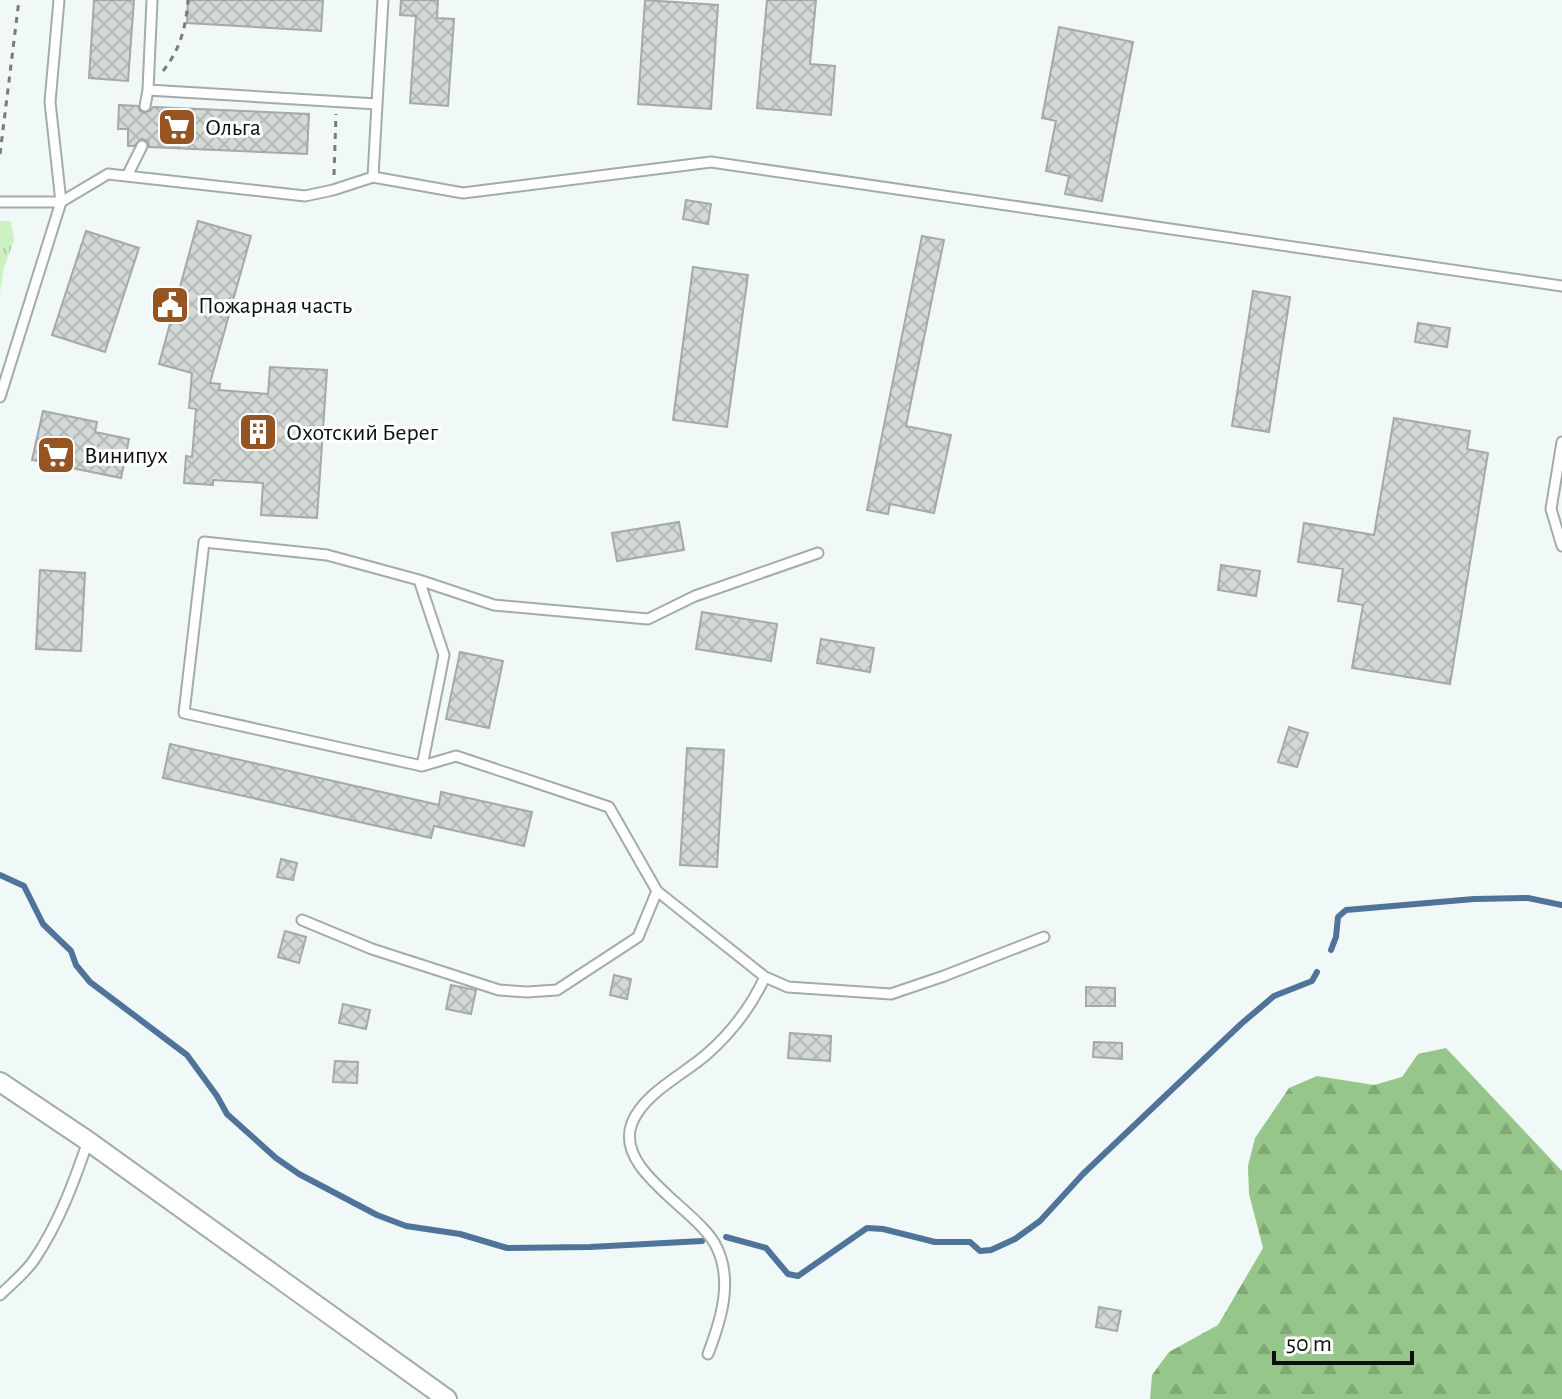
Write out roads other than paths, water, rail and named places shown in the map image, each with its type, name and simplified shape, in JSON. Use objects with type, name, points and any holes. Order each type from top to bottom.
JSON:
[{"type":"street","points":[[0,1082],[88,1141],[447,1399]]},
{"type":"lane","points":[[0,397],[61,202],[50,102],[59,0]]},
{"type":"lane","points":[[145,106],[152,0]]},
{"type":"lane","points":[[373,177],[383,0]]},
{"type":"lane","points":[[148,90],[377,104]]},
{"type":"lane","points":[[127,176],[142,146]]},
{"type":"lane","points":[[0,202],[61,202],[108,174],[305,196],[373,177],[463,193],[711,162],[1562,286]]},
{"type":"lane","points":[[1562,442],[1551,509],[1562,546]]},
{"type":"lane","points":[[818,553],[695,596],[648,619],[494,605],[419,580],[327,555],[204,542],[184,713],[422,766],[456,756],[609,807],[657,891],[765,977],[788,987],[891,994],[1044,937]]},
{"type":"lane","points":[[419,580],[444,655],[422,766]]},
{"type":"lane","points":[[302,920],[372,949],[499,990],[557,990],[638,937],[657,891]]},
{"type":"lane","points":[[708,1354],[724,1304],[724,1268],[720,1254],[704,1230],[637,1161],[631,1150],[630,1128],[644,1104],[705,1055],[741,1019],[765,977]]},
{"type":"lane","points":[[0,1295],[33,1262],[55,1224],[73,1187],[88,1141]]},
{"type":"waterway","points":[[0,875],[24,886],[43,924],[71,951],[76,965],[90,982],[187,1055],[227,1114],[276,1158],[299,1174],[377,1215],[406,1226],[460,1234],[507,1248],[702,1241]]},
{"type":"waterway","points":[[1331,950],[1338,917],[1346,910],[1474,899],[1528,898],[1562,905]]},
{"type":"waterway","points":[[726,1237],[766,1248],[788,1274],[798,1276],[867,1228],[935,1242],[970,1242],[980,1251],[991,1250],[1015,1239],[1040,1221],[1083,1174],[1241,1024],[1274,996],[1312,981],[1317,972]]},
{"type":"place","name":"Ольга","points":[[177,127]]},
{"type":"place","name":"Пожарная часть","points":[[170,305]]},
{"type":"place","name":"Охотский Берег","points":[[258,432]]},
{"type":"place","name":"Винипух","points":[[56,455]]}]
